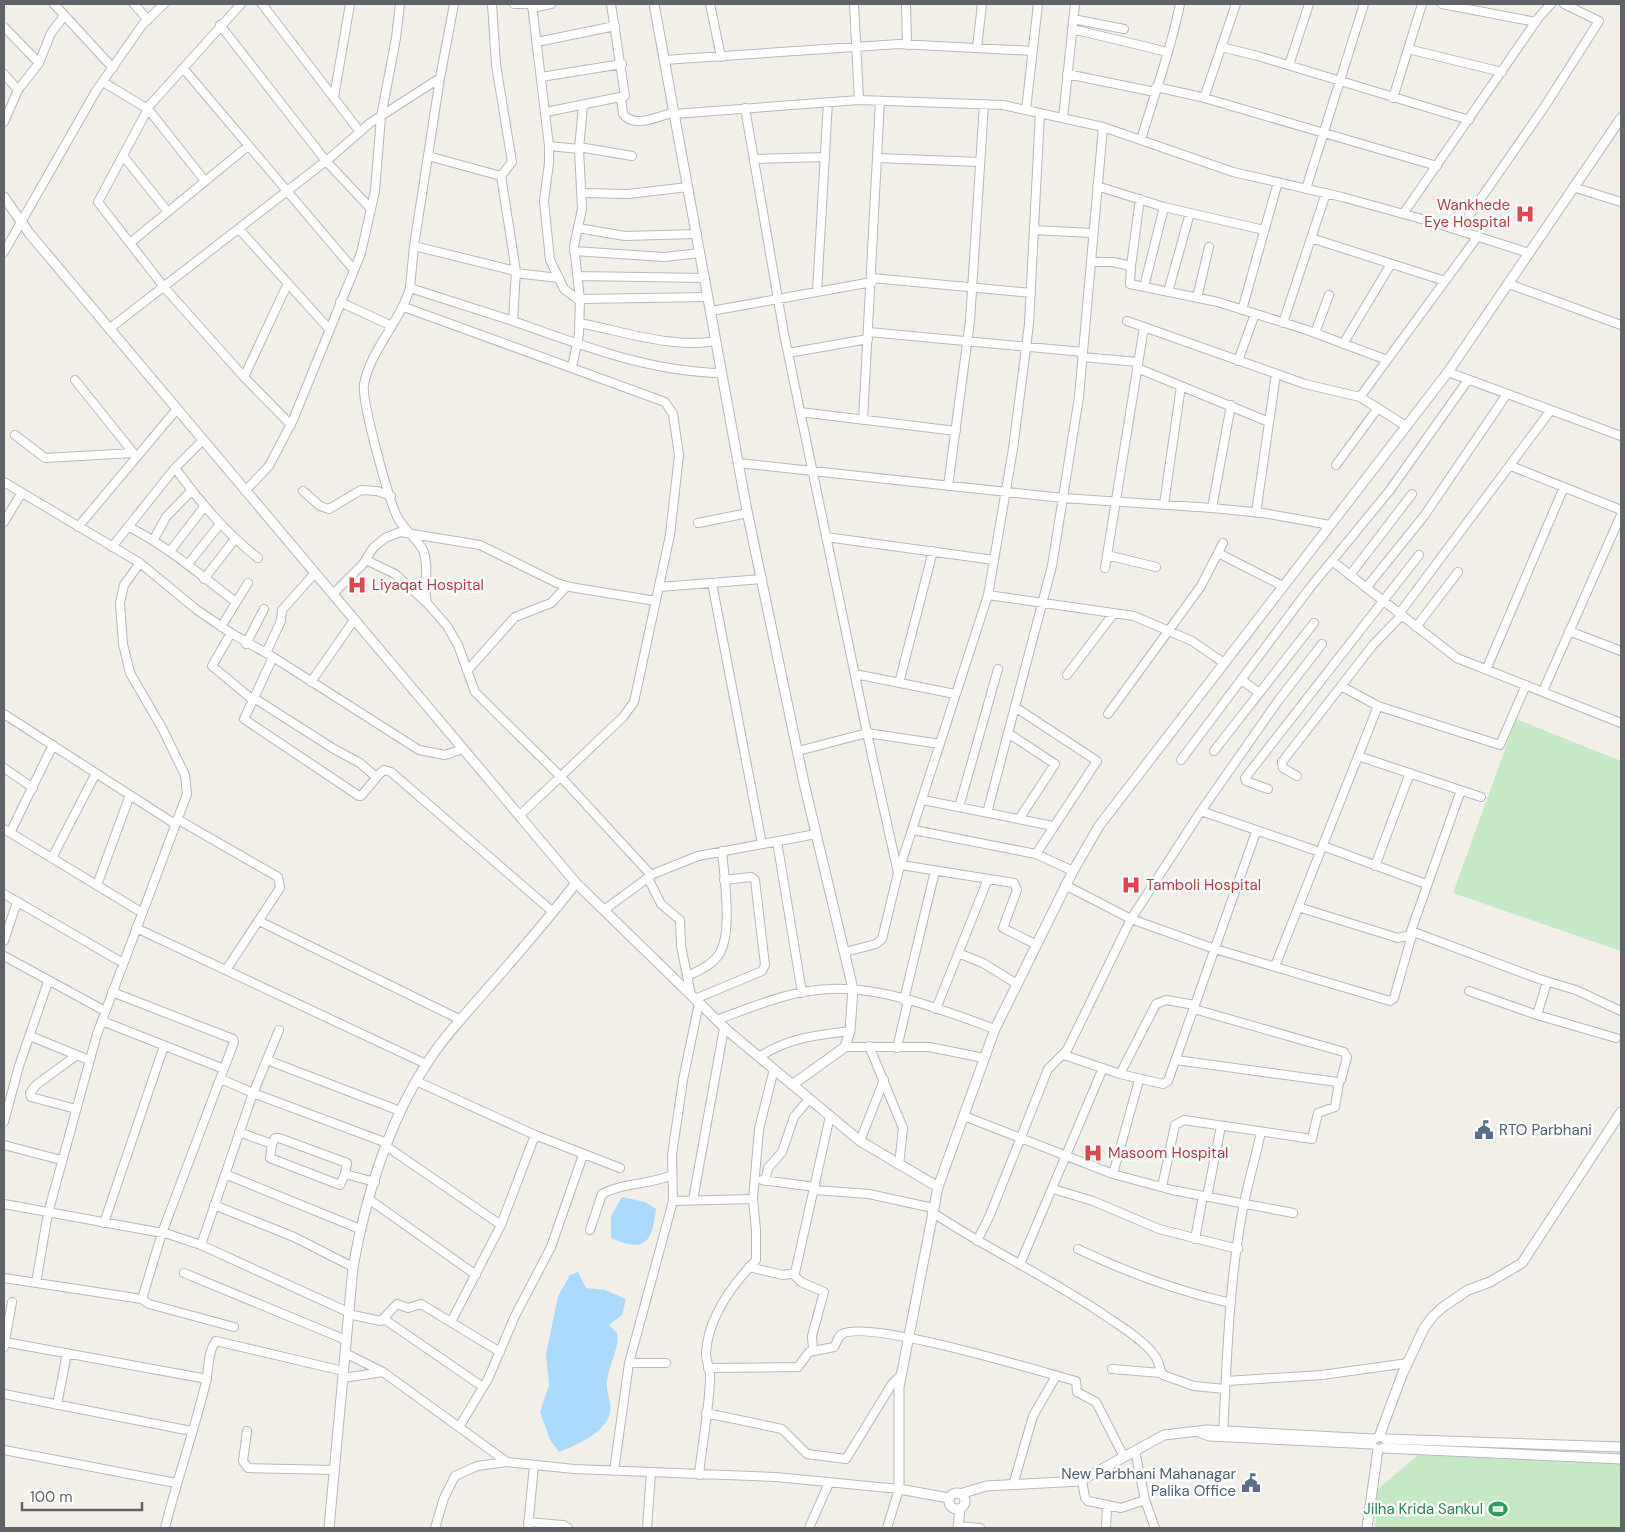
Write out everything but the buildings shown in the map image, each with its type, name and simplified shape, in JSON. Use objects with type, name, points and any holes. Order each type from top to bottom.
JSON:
[{"type":"street","points":[[54,4],[113,68]]},
{"type":"street","points":[[134,4],[148,20]]},
{"type":"street","points":[[4,252],[20,221],[103,82],[148,20],[164,4]]},
{"type":"street","points":[[241,4],[148,110],[98,202],[164,287],[244,377],[291,425]]},
{"type":"street","points":[[262,4],[360,132]]},
{"type":"street","points":[[334,97],[350,4]]},
{"type":"street","points":[[245,491],[269,466],[291,425],[361,253],[375,191],[381,117],[396,38],[400,4]]},
{"type":"street","points":[[427,603],[425,559],[417,540],[398,519],[372,432],[364,391],[366,380],[378,349],[404,307],[410,288],[414,246],[440,78],[454,4]]},
{"type":"street","points":[[492,4],[496,65],[512,162],[501,176],[515,272],[513,321]]},
{"type":"street","points":[[514,4],[550,4]]},
{"type":"street","points":[[546,112],[621,98],[626,93],[610,4]]},
{"type":"street","points":[[654,4],[748,513],[816,834],[853,989],[850,1031],[845,1048]]},
{"type":"street","points":[[710,4],[721,57]]},
{"type":"street","points":[[854,4],[859,100]]},
{"type":"street","points":[[906,4],[907,45]]},
{"type":"street","points":[[977,48],[982,4]]},
{"type":"street","points":[[1026,110],[1038,4]]},
{"type":"street","points":[[1063,118],[1074,4]]},
{"type":"street","points":[[1142,140],[1180,4]]},
{"type":"street","points":[[1204,98],[1236,4]]},
{"type":"street","points":[[1289,66],[1309,4]]},
{"type":"street","points":[[1306,188],[1325,133],[1364,4]]},
{"type":"street","points":[[1393,98],[1422,4]]},
{"type":"street","points":[[1442,4],[1536,22]]},
{"type":"street","points":[[1404,214],[1536,22],[1551,4]]},
{"type":"street","points":[[1459,230],[1545,106],[1599,21],[1564,4]]},
{"type":"street","points":[[532,5],[549,146],[550,163],[544,201],[550,260],[566,291],[580,300],[708,297]]},
{"type":"street","points":[[4,122],[18,90],[40,62],[51,33],[64,16]]},
{"type":"street","points":[[1073,19],[1124,29]]},
{"type":"street","points":[[220,26],[326,161],[371,209]]},
{"type":"street","points":[[537,42],[615,26]]},
{"type":"street","points":[[4,27],[40,62]]},
{"type":"street","points":[[1072,29],[1168,52]]},
{"type":"street","points":[[664,60],[907,45],[1033,51]]},
{"type":"street","points":[[1221,47],[1469,120]]},
{"type":"street","points":[[1408,49],[1502,72]]},
{"type":"street","points":[[542,77],[622,64]]},
{"type":"street","points":[[183,68],[286,192],[354,270]]},
{"type":"street","points":[[4,74],[18,90]]},
{"type":"street","points":[[1067,74],[1204,98],[1437,166]]},
{"type":"street","points":[[109,329],[326,161],[360,132],[440,78]]},
{"type":"street","points":[[103,82],[148,110],[205,181]]},
{"type":"street","points":[[621,98],[623,114],[629,120],[649,120],[674,113],[859,100],[1003,105],[1103,127],[1233,172],[1306,188],[1404,214],[1478,236],[1529,254]]},
{"type":"street","points":[[863,420],[872,280],[880,101]]},
{"type":"street","points":[[817,292],[828,102]]},
{"type":"street","points":[[948,486],[968,341],[984,104]]},
{"type":"street","points":[[572,366],[579,323],[580,300],[574,242],[582,209],[579,148],[583,105]]},
{"type":"street","points":[[745,108],[788,353],[867,733],[899,869]]},
{"type":"street","points":[[845,952],[880,942],[899,869],[914,830],[954,694],[988,595],[1026,347],[1031,293],[1040,113]]},
{"type":"street","points":[[887,1528],[899,1489],[899,1386],[938,1186],[995,1029],[1065,886],[1099,826],[1448,372],[1621,118]]},
{"type":"street","points":[[987,812],[1044,603],[1063,498],[1079,398],[1092,234],[1103,127]]},
{"type":"street","points":[[130,243],[248,146]]},
{"type":"street","points":[[549,146],[579,148],[632,156]]},
{"type":"street","points":[[428,156],[501,176]]},
{"type":"street","points":[[124,157],[168,212]]},
{"type":"street","points":[[755,159],[825,157]]},
{"type":"street","points":[[878,158],[980,162]]},
{"type":"street","points":[[1242,310],[1278,182]]},
{"type":"street","points":[[1097,186],[1164,207],[1264,230]]},
{"type":"street","points":[[582,193],[628,194],[688,187]]},
{"type":"street","points":[[1573,187],[1621,202]]},
{"type":"street","points":[[1283,323],[1326,193]]},
{"type":"street","points":[[4,197],[20,221],[109,329],[576,883],[724,1028],[860,1142],[938,1186]]},
{"type":"street","points":[[1140,199],[1130,284],[1197,298],[1242,310],[1315,333],[1388,360]]},
{"type":"street","points":[[1144,287],[1164,207]]},
{"type":"street","points":[[1168,292],[1190,213]]},
{"type":"street","points":[[239,228],[329,329]]},
{"type":"street","points":[[578,228],[625,236],[697,234]]},
{"type":"street","points":[[1034,230],[1092,234]]},
{"type":"street","points":[[1360,398],[1478,236]]},
{"type":"street","points":[[1311,238],[1445,282]]},
{"type":"street","points":[[414,246],[515,272],[559,278]]},
{"type":"street","points":[[1197,298],[1209,246]]},
{"type":"street","points":[[574,251],[664,257],[700,253]]},
{"type":"street","points":[[1091,262],[1113,262],[1131,266]]},
{"type":"street","points":[[1343,344],[1391,264]]},
{"type":"street","points":[[578,276],[705,278]]},
{"type":"street","points":[[711,311],[778,300],[872,280],[1031,293]]},
{"type":"street","points":[[244,377],[288,283]]},
{"type":"street","points":[[1509,284],[1621,326]]},
{"type":"street","points":[[410,288],[513,321],[576,344],[655,366],[687,371],[722,373]]},
{"type":"street","points":[[1315,333],[1329,295]]},
{"type":"street","points":[[340,302],[392,326]]},
{"type":"street","points":[[404,307],[572,366],[665,402],[673,414],[679,455],[670,535],[640,682],[630,710],[519,816]]},
{"type":"street","points":[[1238,361],[1255,314]]},
{"type":"street","points":[[1127,321],[1305,384],[1360,398],[1406,426]]},
{"type":"street","points":[[579,323],[679,343],[698,344],[716,341]]},
{"type":"street","points":[[1105,568],[1144,326]]},
{"type":"street","points":[[788,353],[868,335],[968,341],[1082,354],[1138,365],[1181,386],[1269,422]]},
{"type":"street","points":[[1448,372],[1621,436]]},
{"type":"street","points":[[1256,513],[1276,374]]},
{"type":"street","points":[[75,380],[135,455]]},
{"type":"street","points":[[1181,760],[1332,561],[1390,490],[1468,380]]},
{"type":"street","points":[[1164,504],[1181,386]]},
{"type":"street","points":[[1366,588],[1424,516],[1508,394]]},
{"type":"street","points":[[1212,508],[1230,405]]},
{"type":"street","points":[[1336,465],[1378,408]]},
{"type":"street","points":[[78,527],[135,455],[177,409]]},
{"type":"street","points":[[1297,776],[1284,768],[1282,762],[1372,645],[1400,615],[1551,410]]},
{"type":"street","points":[[800,412],[956,431]]},
{"type":"street","points":[[15,435],[45,458],[135,455]]},
{"type":"street","points":[[112,547],[175,468],[203,440]]},
{"type":"street","points":[[738,462],[1063,498],[1212,508],[1330,525]]},
{"type":"street","points":[[1511,466],[1621,510]]},
{"type":"street","points":[[175,468],[204,507],[235,539],[258,558]]},
{"type":"street","points":[[4,482],[21,494],[140,563],[197,610],[246,644],[269,655],[419,750],[445,755],[463,749]]},
{"type":"street","points":[[1486,670],[1564,487]]},
{"type":"street","points":[[154,539],[166,517],[192,490]]},
{"type":"street","points":[[303,491],[320,506],[328,509],[361,490],[377,491],[391,496]]},
{"type":"street","points":[[4,522],[21,494]]},
{"type":"street","points":[[1350,575],[1412,494]]},
{"type":"street","points":[[171,550],[204,507]]},
{"type":"street","points":[[698,523],[748,513]]},
{"type":"street","points":[[1543,691],[1621,516]]},
{"type":"street","points":[[188,564],[220,524]]},
{"type":"street","points":[[129,526],[171,550],[236,602]]},
{"type":"street","points":[[333,594],[366,560],[373,548],[385,538],[400,532],[480,545],[567,586],[656,601]]},
{"type":"street","points":[[826,537],[994,560]]},
{"type":"street","points":[[204,578],[235,539]]},
{"type":"street","points":[[1108,714],[1201,586],[1223,543]]},
{"type":"street","points":[[899,683],[933,551]]},
{"type":"street","points":[[1218,553],[1283,586]]},
{"type":"street","points":[[1107,555],[1156,568]]},
{"type":"street","points":[[1268,789],[1246,781],[1245,778],[1419,555]]},
{"type":"street","points":[[366,560],[395,574],[427,603],[448,626],[458,645],[475,692],[560,776],[649,876],[661,904],[680,920],[681,946],[695,999],[672,1155],[673,1201],[628,1363],[614,1471]]},
{"type":"street","points":[[1332,561],[1457,658],[1621,723]]},
{"type":"street","points":[[36,1283],[48,1212],[89,1060],[141,912],[187,794],[185,775],[162,728],[130,673],[123,644],[120,603],[124,585],[140,563]]},
{"type":"street","points":[[1416,627],[1458,572]]},
{"type":"street","points":[[315,573],[282,610],[282,621],[254,699],[244,719],[359,796],[384,770],[391,772],[553,912]]},
{"type":"street","points":[[659,587],[762,579]]},
{"type":"street","points":[[221,627],[248,583]]},
{"type":"street","points":[[712,583],[762,844]]},
{"type":"street","points":[[467,671],[515,617],[551,603],[567,586]]},
{"type":"street","points":[[988,595],[1134,616],[1192,641],[1224,663]]},
{"type":"street","points":[[246,644],[264,608]]},
{"type":"street","points":[[1067,675],[1114,613]]},
{"type":"street","points":[[311,682],[354,620]]},
{"type":"street","points":[[1214,751],[1314,624]]},
{"type":"street","points":[[1569,631],[1621,651]]},
{"type":"street","points":[[231,633],[212,666],[254,699],[360,763],[377,777]]},
{"type":"street","points":[[977,1241],[990,1215],[1048,1069],[1064,1055],[1131,920],[1201,811],[1278,701],[1322,644]]},
{"type":"street","points":[[959,807],[998,669]]},
{"type":"street","points":[[855,674],[954,694]]},
{"type":"street","points":[[1242,680],[1259,693]]},
{"type":"street","points":[[1341,686],[1378,706],[1500,745],[1526,685]]},
{"type":"street","points":[[1275,966],[1378,706]]},
{"type":"street","points":[[1015,707],[1097,761],[1036,854]]},
{"type":"street","points":[[4,714],[130,795],[278,877],[280,888],[226,970]]},
{"type":"street","points":[[798,750],[867,733],[940,744]]},
{"type":"street","points":[[1008,733],[1055,764],[1019,819]]},
{"type":"street","points":[[53,745],[33,788],[7,831],[141,912]]},
{"type":"street","points":[[1358,756],[1481,797]]},
{"type":"street","points":[[4,768],[33,788]]},
{"type":"street","points":[[52,858],[96,773]]},
{"type":"street","points":[[1375,866],[1410,773]]},
{"type":"street","points":[[1065,886],[1131,920],[1215,949],[1392,1001],[1413,934],[1411,928],[1461,790]]},
{"type":"street","points":[[97,885],[130,795]]},
{"type":"street","points":[[923,800],[1054,826]]},
{"type":"street","points":[[1201,811],[1256,832],[1321,849],[1426,884]]},
{"type":"street","points":[[914,830],[1036,854],[1073,871]]},
{"type":"street","points":[[1064,1055],[1139,1080],[1166,1084],[1256,832]]},
{"type":"street","points":[[604,910],[649,876],[698,856],[816,834]]},
{"type":"street","points":[[777,842],[802,993]]},
{"type":"street","points":[[688,976],[711,964],[722,950],[726,915],[722,851]]},
{"type":"street","points":[[899,869],[935,871],[988,879],[1017,886],[1003,928],[1035,944]]},
{"type":"street","points":[[897,1048],[935,871]]},
{"type":"street","points":[[695,999],[762,971],[765,966],[755,880],[751,877],[724,880]]},
{"type":"street","points":[[936,1009],[988,879]]},
{"type":"street","points":[[329,1528],[353,1267],[360,1229],[386,1145],[400,1111],[426,1064],[576,883]]},
{"type":"street","points":[[4,894],[123,963]]},
{"type":"street","points":[[4,941],[17,902]]},
{"type":"street","points":[[1298,907],[1398,938],[1413,934],[1548,982],[1576,990],[1621,1011]]},
{"type":"street","points":[[259,921],[461,1020]]},
{"type":"street","points":[[136,928],[426,1064]]},
{"type":"street","points":[[958,953],[983,963],[1017,984]]},
{"type":"street","points":[[4,956],[48,982],[105,1011]]},
{"type":"street","points":[[4,1122],[48,982]]},
{"type":"street","points":[[1537,1015],[1548,982]]},
{"type":"street","points":[[716,1020],[770,1000],[829,988],[876,992],[936,1009],[995,1029]]},
{"type":"street","points":[[1469,991],[1537,1015],[1616,1038]]},
{"type":"street","points":[[112,992],[233,1039],[234,1042],[162,1233],[142,1298]]},
{"type":"street","points":[[1120,1074],[1156,1004],[1166,1000],[1344,1052],[1347,1057],[1339,1082],[1335,1107],[1318,1113],[1312,1139],[1184,1120],[1178,1121],[1175,1125],[1162,1187]]},
{"type":"street","points":[[102,1021],[224,1069]]},
{"type":"street","points":[[693,1200],[724,1028]]},
{"type":"street","points":[[201,1245],[239,1132],[280,1030]]},
{"type":"street","points":[[759,1057],[789,1041],[817,1034],[850,1031]]},
{"type":"street","points":[[30,1036],[89,1060]]},
{"type":"street","points":[[104,1223],[164,1046]]},
{"type":"street","points":[[792,1084],[845,1048],[869,1046],[897,1048],[929,1047],[984,1058]]},
{"type":"street","points":[[869,1046],[903,1128],[899,1165]]},
{"type":"street","points":[[76,1109],[31,1097],[30,1093],[36,1085],[77,1055]]},
{"type":"street","points":[[267,1060],[400,1111]]},
{"type":"street","points":[[1176,1060],[1339,1082]]},
{"type":"street","points":[[1020,1264],[1067,1156],[1102,1068]]},
{"type":"street","points":[[698,1475],[710,1378],[707,1345],[716,1317],[734,1282],[749,1267],[756,1256],[753,1199],[759,1129],[774,1069]]},
{"type":"street","points":[[221,1079],[253,1094],[386,1145],[501,1225]]},
{"type":"street","points":[[860,1142],[884,1080]]},
{"type":"street","points":[[1113,1174],[1139,1080]]},
{"type":"street","points":[[416,1081],[535,1135],[620,1168]]},
{"type":"street","points":[[765,1180],[768,1168],[782,1152],[794,1117],[809,1099]]},
{"type":"street","points":[[1367,1528],[1379,1443],[1408,1363],[1424,1328],[1443,1307],[1468,1290],[1490,1282],[1522,1263],[1621,1112]]},
{"type":"street","points":[[794,1275],[830,1116]]},
{"type":"street","points":[[964,1116],[1113,1174],[1162,1187],[1294,1214]]},
{"type":"street","points":[[1195,1239],[1221,1126]]},
{"type":"street","points":[[239,1132],[272,1144]]},
{"type":"street","points":[[1223,1434],[1231,1303],[1244,1204],[1261,1132]]},
{"type":"street","points":[[451,1322],[501,1225],[535,1135]]},
{"type":"street","points":[[278,1137],[347,1163],[345,1174],[340,1185],[270,1158],[272,1144],[278,1137]]},
{"type":"street","points":[[4,1145],[61,1160]]},
{"type":"street","points":[[459,1427],[483,1387],[515,1316],[557,1234],[583,1155]]},
{"type":"street","points":[[225,1174],[360,1229]]},
{"type":"street","points":[[345,1174],[375,1182]]},
{"type":"street","points":[[590,1230],[602,1194],[634,1183],[660,1180],[672,1175]]},
{"type":"street","points":[[755,1179],[869,1194],[932,1210],[977,1241],[1020,1264],[1123,1328],[1151,1350],[1159,1360],[1161,1373]]},
{"type":"street","points":[[1053,1189],[1093,1201],[1159,1229],[1238,1249]]},
{"type":"street","points":[[673,1201],[753,1199]]},
{"type":"street","points":[[370,1200],[476,1274]]},
{"type":"street","points":[[4,1204],[162,1233],[201,1245],[348,1313],[378,1321],[384,1319],[397,1304],[409,1308],[420,1304],[500,1352]]},
{"type":"street","points":[[214,1205],[294,1236],[353,1267]]},
{"type":"street","points":[[1078,1249],[1160,1285],[1231,1303]]},
{"type":"street","points":[[749,1267],[784,1275],[794,1275],[801,1282],[825,1293],[812,1336],[813,1349]]},
{"type":"street","points":[[184,1273],[346,1340]]},
{"type":"street","points":[[4,1278],[142,1298],[149,1304],[234,1327]]},
{"type":"street","points":[[12,1302],[4,1344],[67,1353],[207,1379]]},
{"type":"street","points":[[384,1319],[483,1387]]},
{"type":"street","points":[[708,1368],[798,1367],[806,1354],[813,1349],[834,1347],[839,1337],[846,1333],[875,1332],[909,1336],[1076,1381],[1077,1392],[1096,1402],[1124,1457]]},
{"type":"street","points":[[165,1528],[176,1483],[207,1379],[213,1346],[219,1341],[343,1374],[383,1372]]},
{"type":"street","points":[[57,1405],[67,1353]]},
{"type":"street","points":[[345,1353],[383,1372],[507,1462]]},
{"type":"street","points":[[628,1363],[666,1363]]},
{"type":"street","points":[[1226,1381],[1322,1375],[1408,1363]]},
{"type":"street","points":[[1112,1369],[1161,1373],[1194,1386],[1225,1390]]},
{"type":"street","points":[[706,1414],[782,1429],[807,1454],[846,1459],[892,1384],[901,1375]]},
{"type":"street","points":[[1014,1485],[1033,1416],[1056,1376]]},
{"type":"street","points":[[4,1394],[191,1431]]},
{"type":"street","points":[[247,1431],[243,1462],[248,1468],[334,1470]]},
{"type":"street","points":[[435,1528],[444,1498],[455,1476],[477,1466],[507,1462],[614,1471],[776,1478],[899,1489],[949,1498],[954,1494],[986,1486],[1082,1480],[1164,1435],[1198,1432],[1209,1436],[1223,1434],[1621,1459]]},
{"type":"street","points":[[1379,1443],[1621,1447]]},
{"type":"street","points":[[4,1450],[176,1483]]},
{"type":"street","points":[[1134,1451],[1145,1500],[1155,1528]]},
{"type":"street","points":[[534,1465],[528,1525],[563,1525],[568,1528]]},
{"type":"street","points":[[647,1528],[652,1473]]},
{"type":"street","points":[[1082,1480],[1086,1500],[1107,1507],[1125,1508],[1145,1500]]},
{"type":"street","points":[[809,1528],[829,1483]]},
{"type":"street","points":[[960,1494],[965,1502],[960,1509],[958,1527],[980,1528]]},
{"type":"street","points":[[949,1498],[951,1507],[960,1509]]},
{"type":"street","points":[[1106,1528],[1107,1507]]},
{"type":"green space","points":[[1516,719],[1621,761],[1621,951],[1453,893]]},
{"type":"green space","name":"Jilha Krida Sankul","points":[[1418,1455],[1621,1464],[1621,1528],[1375,1528],[1377,1490]]},
{"type":"water","points":[[622,1197],[645,1202],[656,1209],[652,1230],[645,1242],[632,1245],[611,1238],[611,1216]]},
{"type":"water","points":[[578,1272],[586,1288],[605,1290],[626,1299],[622,1315],[609,1325],[617,1333],[618,1339],[607,1381],[610,1413],[607,1421],[593,1435],[559,1452],[550,1440],[540,1412],[549,1385],[546,1355],[558,1296],[570,1275]]},
{"type":"place","name":"Wankhede Eye Hospital","points":[[1525,214]]},
{"type":"place","name":"Liyaqat Hospital","points":[[357,585]]},
{"type":"place","name":"Tamboli Hospital","points":[[1131,885]]},
{"type":"place","name":"RTO Parbhani","points":[[1484,1130]]},
{"type":"place","name":"Masoom Hospital","points":[[1093,1153]]},
{"type":"place","name":"New Parbhani Mahanagar Palika Office","points":[[1251,1483]]},
{"type":"place","name":"Jilha Krida Sankul","points":[[1498,1509]]}]
